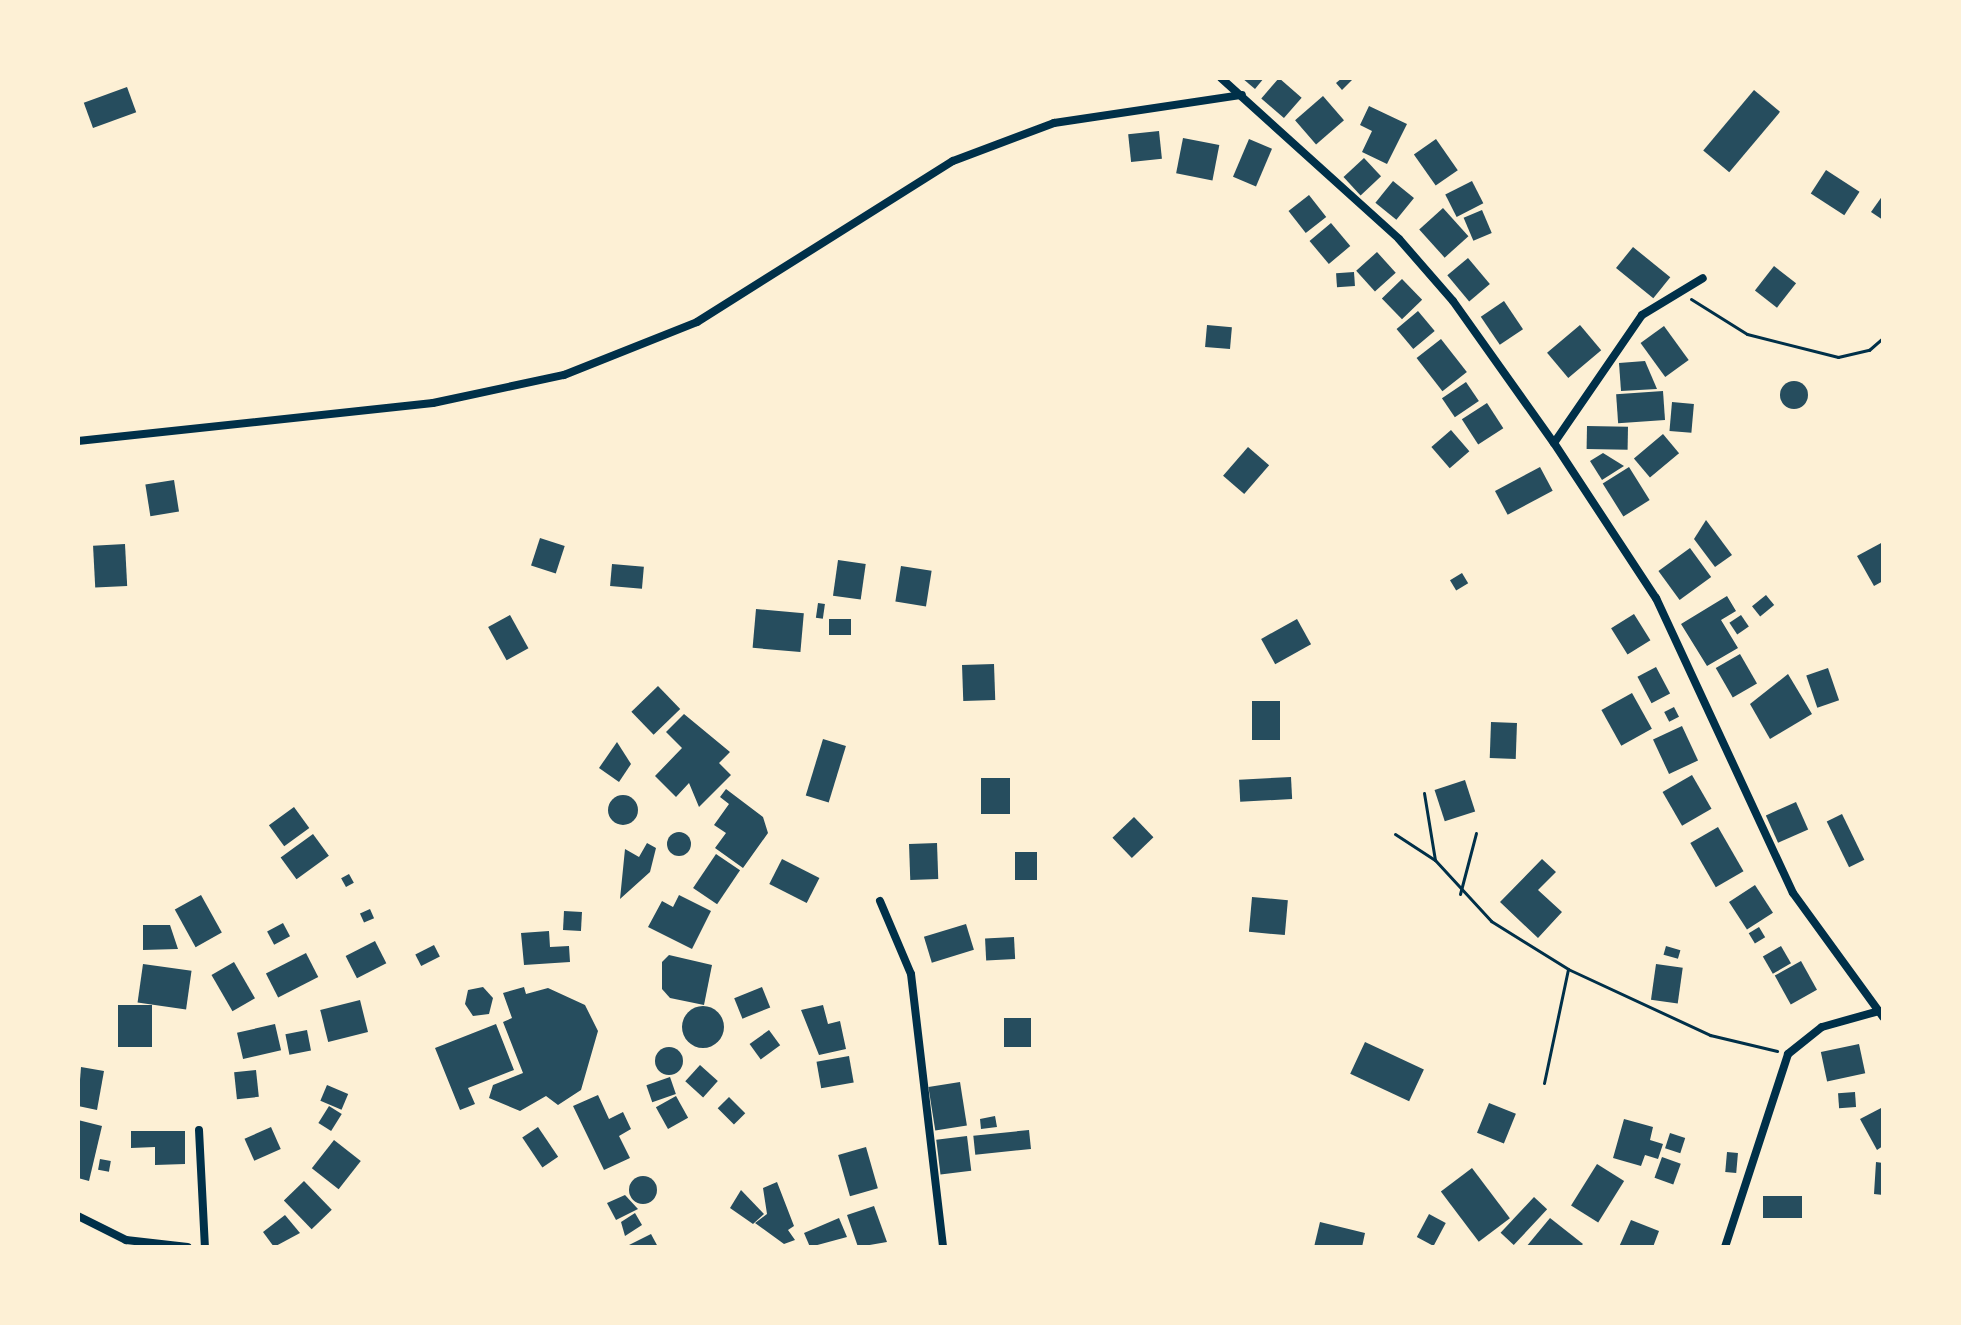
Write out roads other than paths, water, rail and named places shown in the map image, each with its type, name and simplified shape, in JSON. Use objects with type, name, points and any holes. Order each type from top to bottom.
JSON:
[{"type":"street","points":[[1221,78],[1408,249],[1554,443],[1656,598],[1793,893],[1881,1014],[1822,1027],[1788,1054],[1725,1247]]},
{"type":"street","points":[[78,441],[417,405],[564,375],[697,322],[953,161],[1054,123],[1242,95]]},
{"type":"street","points":[[1554,443],[1621,339],[1677,291],[1703,278]]},
{"type":"street","points":[[880,901],[911,974],[943,1247]]},
{"type":"street","points":[[199,1130],[205,1247]]},
{"type":"street","points":[[78,1216],[126,1240],[188,1247]]}]
